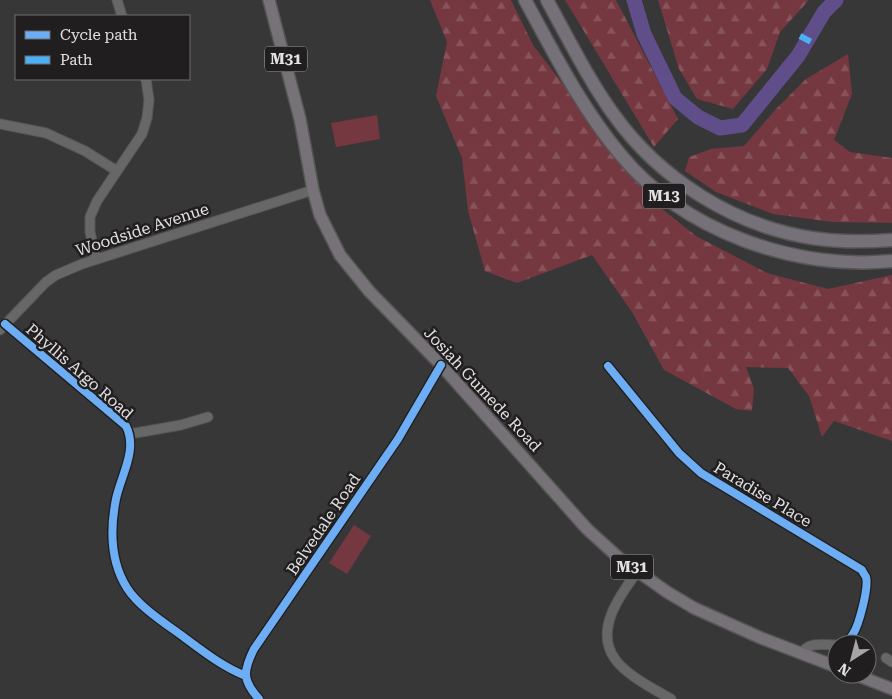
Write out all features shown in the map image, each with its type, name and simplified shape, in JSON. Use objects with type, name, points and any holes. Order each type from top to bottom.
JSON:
[{"type":"highway","name":"M13","points":[[525,0],[580,98],[600,129],[642,177],[668,199],[704,222],[729,234],[780,252],[828,261],[892,261]]},
{"type":"highway","name":"M13","points":[[546,0],[614,114],[655,161],[678,180],[722,208],[783,232],[839,241],[892,240]]},
{"type":"main road","name":"Josiah Gumede Road","points":[[269,0],[301,123],[312,190],[320,215],[332,240],[351,270],[441,365],[587,529],[638,572],[667,592],[702,612],[761,638],[827,663]]},
{"type":"main road","points":[[877,683],[892,689]]},
{"type":"street","points":[[117,0],[122,15]]},
{"type":"street","points":[[96,259],[90,232],[90,217],[98,201],[142,134],[148,118],[149,100],[146,80]]},
{"type":"street","points":[[0,124],[46,133],[85,151],[117,172]]},
{"type":"street","name":"Woodside Avenue","points":[[2,327],[39,289],[56,275],[96,259],[312,190]]},
{"type":"street","name":"Phyllis Argo Road","points":[[2,327],[126,426],[130,434],[132,447],[116,498],[111,536],[116,561],[127,588],[156,617],[215,660],[246,676]]},
{"type":"street","name":"Belvedale Road","points":[[246,676],[246,669],[254,649],[398,439],[441,365]]},
{"type":"street","name":"Paradise Place","points":[[608,366],[679,453],[701,473],[862,570],[866,577],[867,586],[858,624],[853,634]]},
{"type":"street","points":[[130,434],[181,425],[208,416]]},
{"type":"street","points":[[638,572],[613,609],[608,625],[610,646],[614,658],[620,664],[671,699]]},
{"type":"street","points":[[802,653],[810,645],[827,646]]},
{"type":"street","points":[[246,676],[247,683],[259,699]]},
{"type":"green space","points":[[430,0],[511,0],[533,45],[652,201],[696,236],[767,273],[828,289],[892,275],[892,441],[834,421],[822,437],[809,396],[788,368],[746,367],[754,389],[752,411],[736,409],[664,370],[632,312],[592,255],[517,283],[485,271],[468,211],[462,158],[436,96],[447,42]]},
{"type":"green space","points":[[565,0],[616,0],[678,119],[654,147]]},
{"type":"green space","points":[[658,0],[809,0],[780,32],[767,69],[733,109],[697,99],[679,69]]},
{"type":"green space","points":[[848,54],[852,94],[834,140],[850,152],[892,158],[892,223],[833,222],[773,214],[716,192],[685,171],[689,157],[711,149],[744,146],[777,108],[806,79]]},
{"type":"green space","points":[[377,115],[380,139],[336,147],[331,123]]},
{"type":"green space","points":[[354,525],[371,536],[347,574],[329,563]]},
{"type":"waterway","points":[[634,0],[644,34],[675,98],[698,117],[720,128],[742,125],[798,56],[824,12],[836,0]]},
{"type":"marked path","points":[[800,36],[815,44]]},
{"type":"cycle path","points":[[5,324],[126,426],[129,435],[129,453],[116,499],[112,533],[114,556],[121,578],[127,588],[138,602],[161,621],[214,659],[246,676]]},
{"type":"cycle path","points":[[259,699],[247,681],[246,675],[246,669],[254,649],[398,439],[441,365]]},
{"type":"cycle path","points":[[608,366],[679,453],[701,473],[862,570],[867,582],[865,597],[861,615],[853,634]]}]
